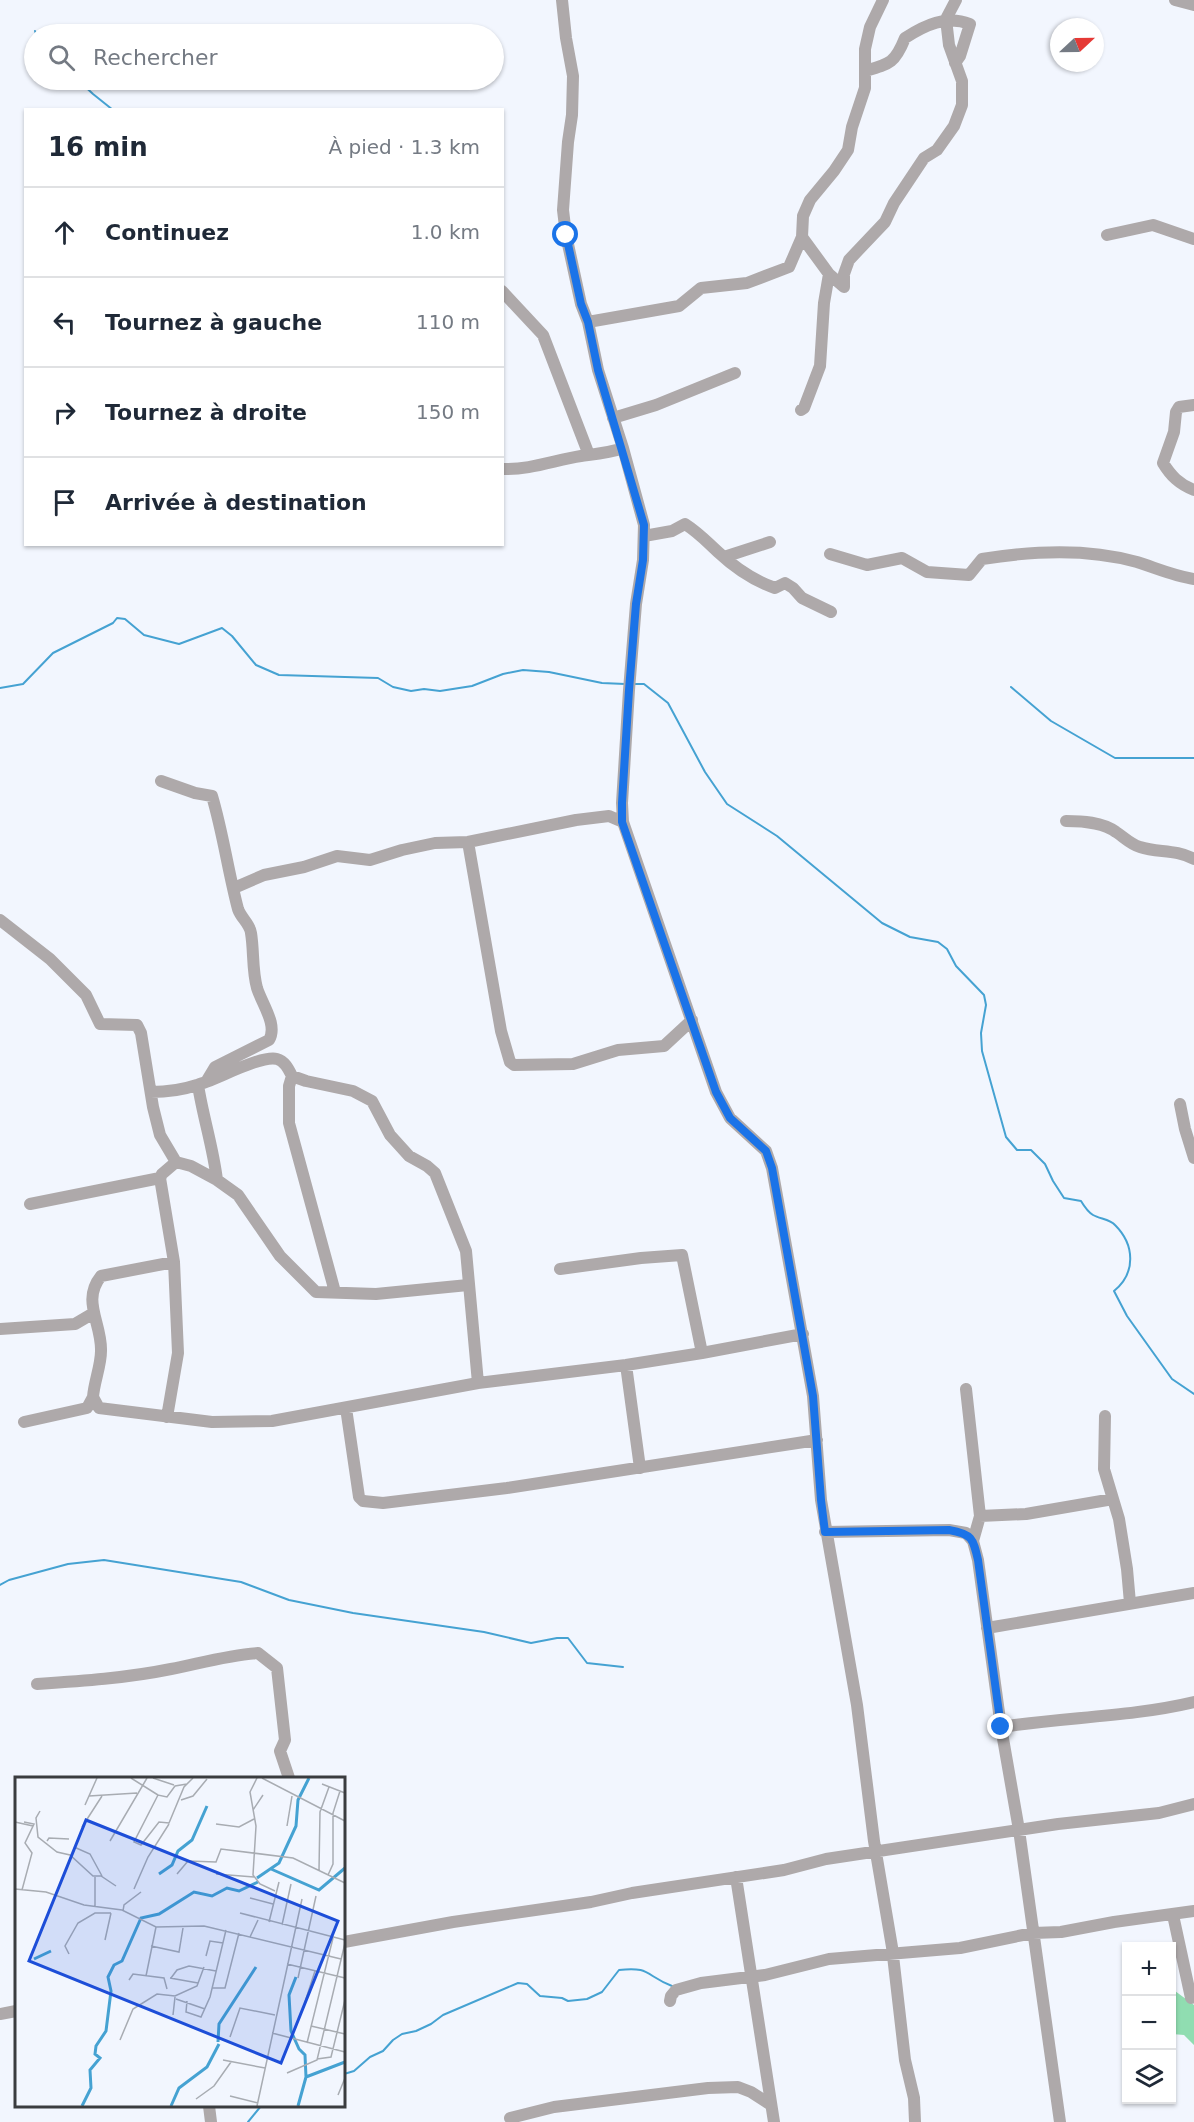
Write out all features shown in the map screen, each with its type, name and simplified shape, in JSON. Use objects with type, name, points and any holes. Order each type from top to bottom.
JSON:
[{"type":"street","points":[[562,0],[573,76],[572,115],[563,210],[566,235],[598,370],[644,525],[630,683],[622,822],[716,1092],[730,1118],[766,1151],[774,1180],[813,1396],[825,1532],[857,1705],[876,1852],[893,1952],[905,2060],[914,2098],[915,2122]]},
{"type":"street","points":[[588,322],[679,306],[700,288],[747,283],[789,267],[802,237],[803,216],[810,200],[848,150],[852,128],[865,88],[865,50],[870,27],[883,0]]},
{"type":"street","points":[[802,237],[829,274],[844,288],[844,274],[849,260],[885,222],[894,203],[924,158],[937,150],[954,126],[962,105],[962,81],[947,35],[946,20],[956,0]]},
{"type":"street","points":[[1175,0],[1194,5]]},
{"type":"street","points":[[865,71],[888,64],[899,52],[905,38],[935,22],[946,20],[970,24],[960,56],[955,63]]},
{"type":"street","points":[[1107,235],[1153,225],[1194,239]]},
{"type":"street","points":[[801,410],[804,408],[820,366],[824,303],[829,274]]},
{"type":"street","points":[[504,293],[543,335],[589,455]]},
{"type":"street","points":[[613,418],[656,405],[735,373]]},
{"type":"street","points":[[1194,405],[1179,407],[1176,412],[1174,432],[1163,463],[1170,475],[1181,484],[1194,490]]},
{"type":"street","points":[[504,469],[520,469],[623,448]]},
{"type":"street","points":[[644,536],[672,531],[685,524],[702,535],[724,557],[761,583],[775,588],[785,583],[802,598],[831,612]]},
{"type":"street","points":[[724,557],[770,542]]},
{"type":"street","points":[[831,554],[867,565],[902,558],[927,572],[969,575],[982,560],[1010,554],[1079,553],[1104,555],[1137,562],[1180,577],[1194,579]]},
{"type":"street","points":[[161,781],[195,793],[213,796],[239,912],[251,931],[257,988],[273,1034],[269,1040],[215,1067],[202,1084],[202,1113],[214,1153],[217,1180]]},
{"type":"street","points":[[234,888],[264,875],[304,867],[337,856],[370,860],[435,843],[468,842],[576,820],[609,816],[622,822]]},
{"type":"street","points":[[1066,821],[1084,821],[1100,825],[1115,831],[1139,847],[1175,851],[1194,859]]},
{"type":"street","points":[[468,842],[500,1025],[510,1062],[514,1065],[573,1064],[618,1050],[664,1046],[692,1020]]},
{"type":"street","points":[[0,920],[50,959],[86,994],[100,1024],[137,1025],[160,1135],[176,1162],[191,1166],[238,1195],[279,1256],[316,1292],[376,1294],[468,1285]]},
{"type":"street","points":[[151,1092],[165,1092],[202,1084],[253,1063],[277,1059],[286,1064],[292,1076],[289,1086],[289,1123],[319,1228],[334,1293]]},
{"type":"street","points":[[292,1076],[353,1091],[372,1101],[390,1135],[409,1156],[435,1173],[466,1251],[478,1383]]},
{"type":"street","points":[[1180,1104],[1194,1158]]},
{"type":"street","points":[[167,1417],[178,1353],[174,1262],[160,1178],[162,1173],[176,1162]]},
{"type":"street","points":[[30,1204],[160,1178]]},
{"type":"street","points":[[560,1269],[682,1255],[702,1353]]},
{"type":"street","points":[[93,1404],[102,1353],[100,1334],[92,1314],[93,1286],[101,1276],[174,1262]]},
{"type":"street","points":[[0,1329],[75,1324],[92,1314]]},
{"type":"street","points":[[24,1422],[93,1404],[212,1422],[272,1421],[478,1383],[626,1365],[803,1334]]},
{"type":"street","points":[[626,1365],[640,1468]]},
{"type":"street","points":[[966,1389],[980,1516],[973,1541]]},
{"type":"street","points":[[346,1408],[359,1497],[363,1501],[383,1503],[507,1488],[817,1440]]},
{"type":"street","points":[[1105,1416],[1104,1469],[1119,1519],[1130,1604]]},
{"type":"street","points":[[980,1516],[1026,1514],[1113,1499]]},
{"type":"street","points":[[825,1532],[949,1530],[966,1533],[973,1541],[978,1560],[1001,1727],[1019,1830],[1060,2122]]},
{"type":"street","points":[[987,1628],[1194,1593]]},
{"type":"street","points":[[37,1684],[102,1679],[171,1669],[232,1655],[258,1653],[277,1668],[285,1740],[280,1751],[288,1777]]},
{"type":"street","points":[[1001,1727],[1052,1719],[1125,1714],[1194,1702]]},
{"type":"street","points":[[345,1942],[453,1922],[591,1902],[632,1893],[784,1869],[826,1859],[1019,1830],[1149,1814],[1194,1804]]},
{"type":"street","points":[[736,1877],[774,2122]]},
{"type":"street","points":[[670,2001],[676,1990],[701,1983],[765,1975],[829,1959],[960,1948],[1033,1933],[1060,1932],[1194,1911]]},
{"type":"street","points":[[1173,1915],[1191,1998]]},
{"type":"street","points":[[0,2014],[15,2011]]},
{"type":"street","points":[[510,2118],[554,2107],[738,2086],[771,2105]]},
{"type":"street","points":[[209,2107],[211,2122]]},
{"type":"green space","points":[[1176,1992],[1194,2005],[1194,2045],[1184,2035],[1176,2034]]},
{"type":"waterway","points":[[89,90],[110,108]]},
{"type":"waterway","points":[[0,688],[23,684],[53,653],[113,623],[117,618],[125,619],[144,635],[179,644],[222,628],[232,636],[256,665],[279,675],[378,678],[393,687],[411,691],[424,689],[440,691],[472,686],[503,674],[523,670],[549,672],[602,683],[625,684]]},
{"type":"waterway","points":[[633,684],[644,684],[668,703],[705,772],[727,804],[777,836],[882,923],[910,937],[938,942],[947,949],[956,966],[984,995],[986,1005],[981,1033],[982,1051],[1006,1137],[1017,1150],[1031,1150],[1045,1164],[1064,1198],[1081,1201],[1091,1214],[1113,1223],[1122,1233],[1129,1250],[1129,1267],[1126,1276],[1114,1291],[1127,1316],[1172,1379],[1194,1394]]},
{"type":"waterway","points":[[1011,687],[1051,721],[1115,758],[1194,758]]},
{"type":"waterway","points":[[0,1585],[9,1580],[68,1564],[104,1560],[241,1582],[289,1600],[353,1613],[484,1632],[531,1643],[568,1638],[587,1663],[623,1667]]},
{"type":"waterway","points":[[345,2074],[354,2071],[370,2057],[383,2051],[402,2034],[416,2031],[443,2015],[518,1983],[527,1984],[540,1996],[562,1998],[568,2001],[587,1999],[602,1992],[619,1970],[637,1969],[672,1986]]},
{"type":"waterway","points":[[248,2122],[260,2107]]},
{"type":"route","points":[[566,235],[603,391],[623,448],[644,525],[643,560],[636,604],[629,690],[622,822],[716,1092],[730,1118],[766,1151],[772,1168],[813,1396],[825,1532],[949,1530],[966,1533],[973,1541],[978,1560],[1001,1727]]}]
